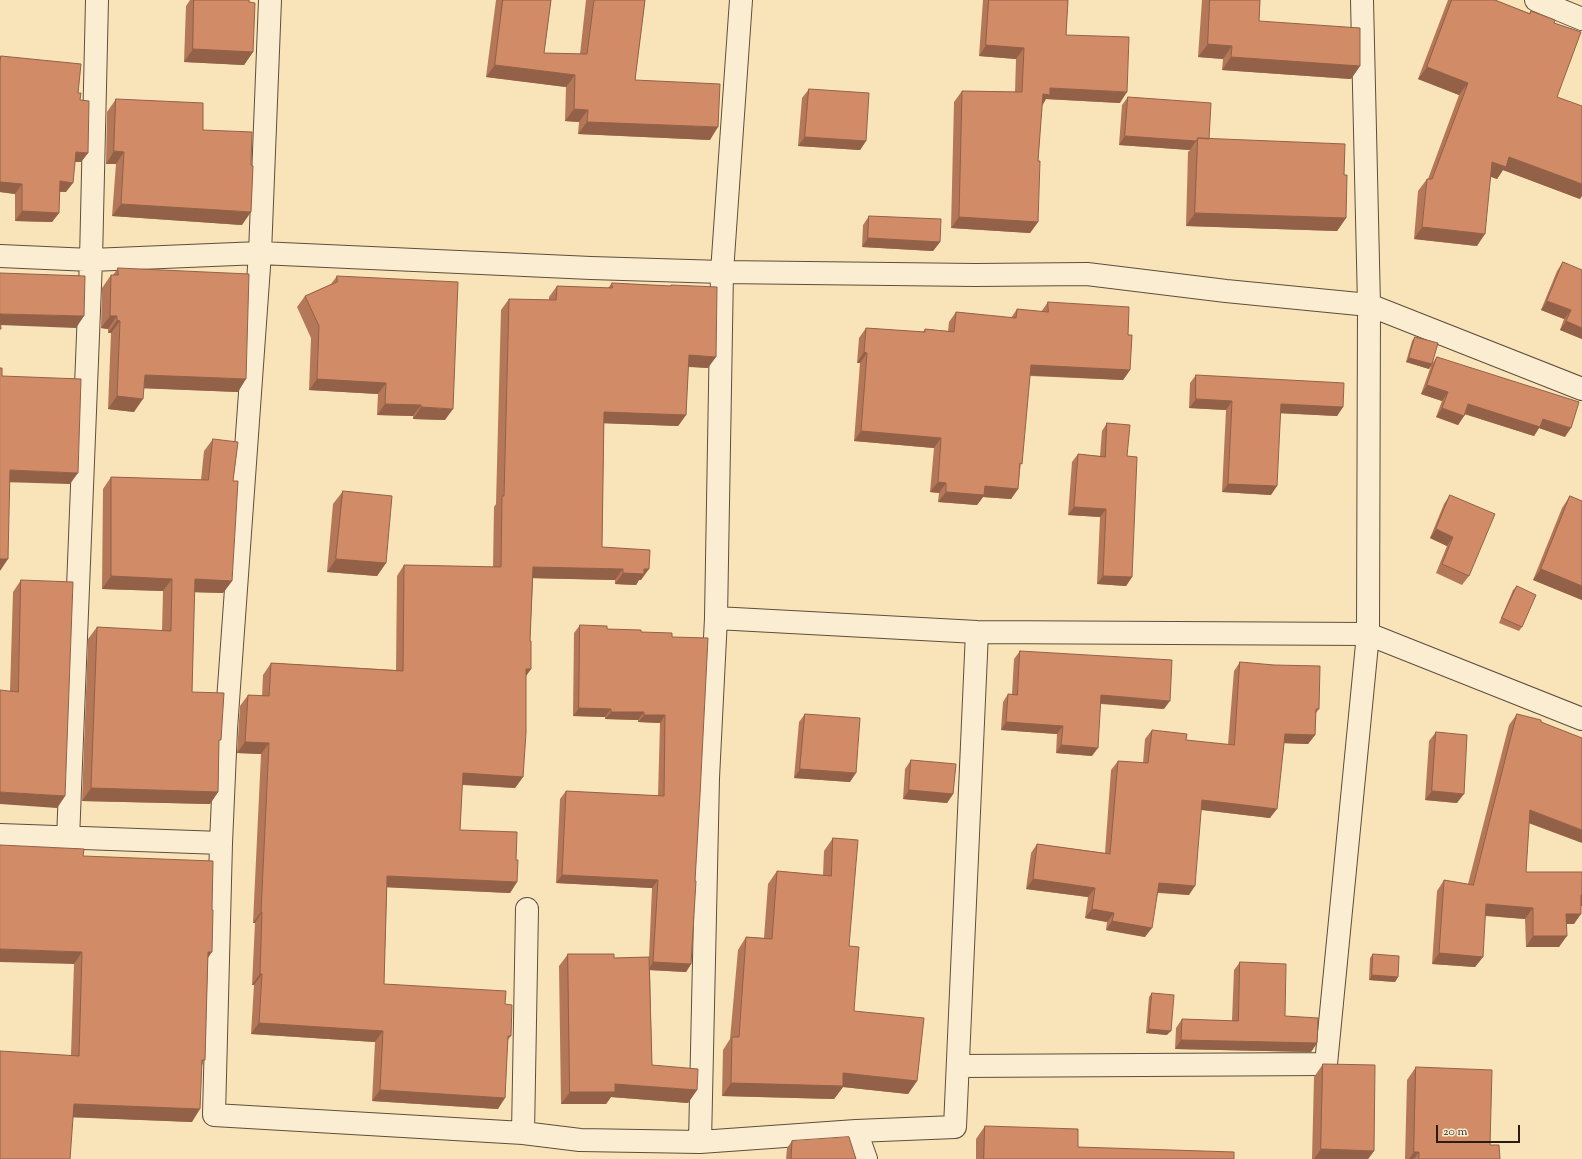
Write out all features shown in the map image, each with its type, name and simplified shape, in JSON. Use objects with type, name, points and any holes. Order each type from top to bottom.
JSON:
[{"type":"street","points":[[68,838],[91,260],[97,0]]},
{"type":"street","points":[[270,0],[260,253],[226,721],[221,843],[214,1114],[523,1133],[579,1150],[856,1131],[956,1127],[977,632]]},
{"type":"street","points":[[700,1142],[708,778],[716,618],[722,272],[741,0]]},
{"type":"street","points":[[959,1066],[1326,1064],[1368,634],[1369,305],[1362,0]]},
{"type":"street","points":[[1536,0],[1582,19]]},
{"type":"street","points":[[0,256],[91,260],[260,253],[583,268],[722,272],[975,275],[1087,274],[1226,291],[1369,305],[1582,389]]},
{"type":"street","points":[[716,618],[977,632],[1368,634],[1582,719]]},
{"type":"street","points":[[0,835],[221,843]]},
{"type":"street","points":[[523,1133],[527,909]]},
{"type":"street","points":[[856,1131],[866,1159]]},
{"type":"building","points":[[194,0],[249,0],[249,2],[255,3],[253,52],[193,49]]},
{"type":"building","points":[[503,0],[551,0],[544,53],[587,54],[594,0],[645,0],[635,80],[720,84],[718,127],[587,122],[588,110],[574,109],[575,75],[495,65]]},
{"type":"building","points":[[989,0],[1068,0],[1066,35],[1129,37],[1127,92],[1050,88],[1050,95],[1043,94],[1038,161],[1040,161],[1038,222],[959,217],[962,91],[1022,92],[1024,48],[986,45]]},
{"type":"building","points":[[1210,0],[1260,0],[1259,21],[1360,28],[1360,66],[1231,57],[1232,46],[1208,44]]},
{"type":"building","points":[[1452,0],[1495,0],[1530,14],[1531,11],[1555,20],[1554,23],[1581,32],[1557,97],[1582,106],[1582,184],[1509,157],[1506,167],[1492,162],[1485,234],[1422,227],[1427,179],[1432,179],[1468,83],[1427,67]]},
{"type":"building","points":[[1,56],[81,64],[78,93],[81,93],[80,100],[89,101],[88,153],[76,152],[73,183],[60,181],[59,213],[22,211],[22,184],[0,182]]},
{"type":"building","points":[[809,89],[869,93],[866,141],[805,137]]},
{"type":"building","points":[[1128,97],[1211,103],[1209,139],[1198,138],[1196,141],[1125,136]]},
{"type":"building","points":[[116,99],[203,103],[203,130],[252,132],[251,165],[253,166],[251,212],[121,204],[124,152],[114,151]]},
{"type":"building","points":[[1198,138],[1345,144],[1344,175],[1347,175],[1346,218],[1195,213]]},
{"type":"building","points":[[869,216],[941,219],[940,242],[868,238]]},
{"type":"building","points":[[1563,262],[1582,270],[1582,328],[1566,321],[1571,310],[1547,301]]},
{"type":"building","points":[[118,268],[249,274],[246,379],[145,375],[143,399],[117,396],[120,321],[117,320],[117,316],[110,316],[111,275],[118,275]]},
{"type":"building","points":[[0,273],[85,276],[84,316],[0,314]]},
{"type":"building","points":[[337,276],[458,282],[453,409],[421,407],[421,405],[385,404],[386,383],[317,379],[319,326],[305,296],[337,282]]},
{"type":"building","points":[[612,283],[717,287],[716,357],[689,355],[686,415],[604,412],[602,547],[650,550],[649,569],[644,569],[644,574],[623,573],[623,569],[533,567],[530,641],[531,669],[526,669],[526,733],[523,777],[463,773],[460,830],[517,832],[517,882],[387,876],[384,984],[506,991],[505,1004],[512,1005],[511,1036],[508,1036],[505,1098],[380,1090],[383,1031],[259,1023],[262,974],[260,974],[261,912],[269,743],[245,742],[248,695],[269,696],[271,663],[403,671],[404,565],[501,567],[509,299],[556,300],[557,286],[612,288]]},
{"type":"building","points":[[1048,302],[1129,307],[1128,335],[1132,335],[1130,370],[1031,365],[1022,464],[1020,463],[1018,489],[985,486],[984,495],[946,492],[946,483],[938,482],[941,438],[861,431],[867,353],[864,352],[866,328],[925,332],[925,329],[954,332],[956,312],[1016,318],[1017,309],[1048,312]]},
{"type":"building","points":[[1415,337],[1438,343],[1432,364],[1409,358]]},
{"type":"building","points":[[1437,357],[1579,402],[1571,428],[1543,419],[1540,427],[1468,404],[1464,416],[1442,408],[1448,392],[1427,385]]},
{"type":"building","points":[[0,368],[2,368],[2,376],[81,379],[78,473],[10,470],[8,559],[0,559]]},
{"type":"building","points":[[1196,375],[1344,383],[1343,407],[1281,404],[1277,486],[1228,484],[1232,401],[1196,399]]},
{"type":"building","points":[[1107,423],[1130,425],[1127,456],[1137,457],[1132,577],[1103,576],[1106,509],[1074,507],[1078,454],[1105,457]]},
{"type":"building","points":[[213,439],[238,442],[233,481],[238,481],[232,581],[195,579],[192,692],[224,693],[221,740],[219,740],[218,792],[91,788],[97,627],[171,631],[172,579],[111,576],[111,477],[208,480]]},
{"type":"building","points":[[343,491],[392,496],[386,563],[336,559]]},
{"type":"building","points":[[1450,495],[1495,514],[1469,576],[1442,564],[1453,537],[1436,529]]},
{"type":"building","points":[[1570,496],[1582,501],[1582,586],[1541,569]]},
{"type":"building","points":[[21,580],[73,582],[65,796],[0,792],[0,690],[18,692]]},
{"type":"building","points":[[1517,586],[1536,595],[1522,627],[1502,618]]},
{"type":"building","points":[[580,625],[607,626],[607,629],[641,630],[641,632],[672,633],[672,637],[708,638],[691,964],[653,962],[658,880],[562,875],[566,791],[664,796],[665,715],[644,715],[644,712],[611,712],[611,709],[579,708]]},
{"type":"building","points":[[1020,651],[1172,660],[1170,701],[1101,695],[1098,748],[1061,745],[1063,726],[1006,722],[1008,694],[1017,695]]},
{"type":"building","points":[[1240,662],[1274,665],[1320,666],[1319,709],[1316,709],[1315,735],[1285,734],[1277,809],[1202,800],[1195,886],[1159,883],[1152,928],[1112,921],[1114,913],[1092,909],[1095,888],[1033,879],[1037,844],[1110,854],[1118,761],[1148,763],[1152,730],[1187,734],[1186,740],[1234,745]]},
{"type":"building","points":[[805,714],[860,718],[856,773],[800,769]]},
{"type":"building","points":[[1517,714],[1541,720],[1541,722],[1582,738],[1582,830],[1530,810],[1526,872],[1582,872],[1581,914],[1566,914],[1567,936],[1533,936],[1533,908],[1486,904],[1483,957],[1439,953],[1444,880],[1473,885]]},
{"type":"building","points":[[1436,732],[1467,735],[1464,794],[1432,791]]},
{"type":"building","points":[[911,760],[956,764],[953,794],[909,790]]},
{"type":"building","points":[[833,838],[858,840],[849,946],[859,947],[854,1011],[924,1018],[917,1081],[843,1073],[843,1086],[731,1083],[732,1037],[739,1037],[746,937],[772,939],[777,871],[831,876]]},
{"type":"building","points":[[0,845],[84,849],[83,856],[213,861],[212,952],[208,952],[205,1060],[202,1060],[200,1109],[74,1104],[70,1159],[0,1159],[0,1051],[79,1056],[82,952],[0,949]]},
{"type":"building","points":[[568,954],[614,954],[614,958],[649,957],[652,1065],[698,1069],[697,1090],[615,1084],[615,1092],[570,1092]]},
{"type":"building","points":[[1373,954],[1399,956],[1398,977],[1372,975]]},
{"type":"building","points":[[1240,962],[1286,964],[1285,1016],[1318,1018],[1317,1043],[1181,1040],[1182,1019],[1238,1021]]},
{"type":"building","points":[[1152,993],[1174,995],[1171,1031],[1149,1029]]},
{"type":"building","points":[[1323,1064],[1375,1065],[1374,1151],[1321,1149]]},
{"type":"building","points":[[1416,1067],[1492,1070],[1490,1145],[1499,1145],[1500,1159],[1419,1159],[1419,1152],[1414,1152]]},
{"type":"building","points":[[985,1126],[1078,1129],[1078,1147],[1234,1152],[1234,1159],[984,1159]]},
{"type":"building","points":[[849,1137],[856,1159],[791,1159],[792,1141]]}]
